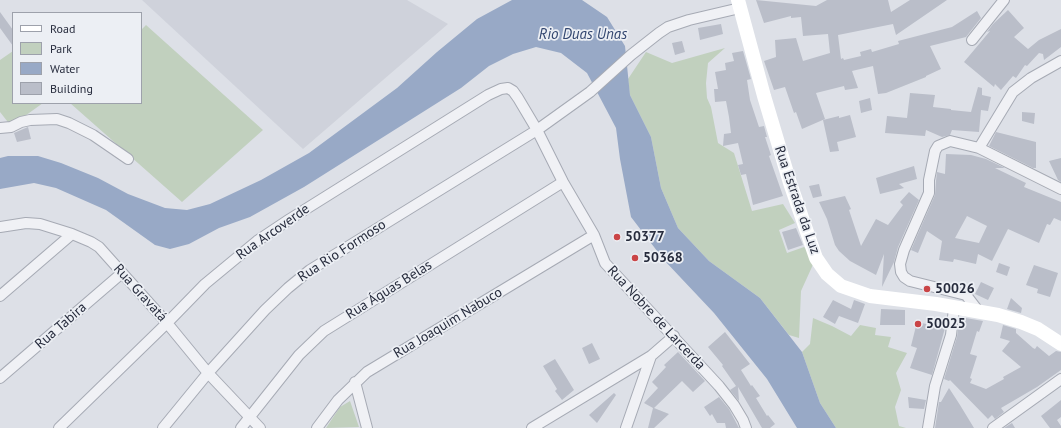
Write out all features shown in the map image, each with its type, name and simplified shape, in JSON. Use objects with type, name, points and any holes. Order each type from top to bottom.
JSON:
[{"type":"main road","name":"Rua Estrada da Luz","points":[[739,4],[790,183],[816,258],[827,274],[841,286],[870,296],[998,315],[1038,329],[1061,344]]},
{"type":"street","points":[[972,40],[1004,0]]},
{"type":"street","name":"Rua Rio Formoso","points":[[163,428],[208,373],[265,310],[310,270],[537,130],[590,92],[659,32],[688,20],[739,4]]},
{"type":"street","points":[[979,148],[1013,92],[1031,78],[1061,61]]},
{"type":"street","name":"Rua Arcoverde","points":[[59,428],[167,323],[200,288],[257,241],[290,218],[488,95],[501,89],[508,88],[513,91],[518,98]]},
{"type":"street","name":"Rua Nobre de Larcerda","points":[[518,98],[537,130],[563,182],[594,235],[607,266],[720,386],[734,405],[746,428]]},
{"type":"street","points":[[0,128],[11,127],[21,122],[30,120],[57,120],[69,123],[93,134],[128,159]]},
{"type":"street","points":[[979,312],[966,294],[910,281],[904,277],[901,272],[900,264],[904,250],[929,193],[931,171],[935,151],[938,146],[950,141],[979,148],[1061,189]]},
{"type":"street","name":"Rua Águas Belas","points":[[241,428],[299,355],[324,331],[563,182]]},
{"type":"street","name":"Rua Gravatá","points":[[0,227],[33,223],[53,227],[91,242],[98,247],[167,323],[208,373],[260,428]]},
{"type":"street","points":[[0,296],[72,234]]},
{"type":"street","name":"Rua Joaquim Nabuco","points":[[317,428],[338,400],[355,382],[373,368],[594,235]]},
{"type":"street","name":"Rua Tabira","points":[[0,378],[122,273]]},
{"type":"street","points":[[928,428],[935,386],[950,335],[954,308]]},
{"type":"street","points":[[532,428],[651,356],[674,336]]},
{"type":"street","points":[[626,428],[651,356]]},
{"type":"street","points":[[993,428],[1061,380]]},
{"type":"street","points":[[355,382],[368,428]]},
{"type":"shaded area","points":[[142,0],[407,0],[448,24],[303,149]]},
{"type":"green space","points":[[146,25],[263,130],[182,202],[71,104],[142,104],[142,29]]},
{"type":"green space","points":[[725,48],[708,63],[706,83],[707,98],[711,107],[718,143],[734,153],[752,211],[783,204],[795,223],[779,230],[787,253],[804,247],[816,258],[801,291],[799,338],[789,335],[760,298],[709,261],[678,228],[661,188],[651,137],[630,95],[628,79],[646,52],[672,63]]},
{"type":"green space","points":[[12,52],[12,104],[42,104],[11,126],[0,112],[0,60]]},
{"type":"green space","points":[[813,318],[851,336],[860,325],[876,328],[875,335],[891,337],[888,347],[907,353],[896,373],[901,390],[895,407],[899,426],[906,428],[836,428],[820,403],[802,352],[810,344]]},
{"type":"green space","points":[[350,401],[359,427],[326,428],[340,407]]},
{"type":"water","name":"Rio Duas Unas","points":[[512,0],[582,0],[607,17],[625,46],[630,95],[651,137],[661,188],[678,228],[709,261],[760,298],[802,352],[820,403],[836,428],[797,428],[767,379],[714,313],[664,260],[631,217],[620,159],[616,128],[587,73],[561,53],[536,47],[513,54],[489,66],[461,88],[304,187],[250,217],[219,228],[189,244],[170,249],[155,245],[106,210],[56,188],[34,183],[0,189],[0,158],[8,156],[38,156],[61,163],[98,178],[128,194],[165,208],[187,210],[210,204],[261,180],[309,153],[397,88],[477,19]]},
{"type":"building","points":[[756,0],[816,6],[827,0],[888,0],[891,12],[910,0],[947,0],[896,35],[893,24],[838,35],[841,59],[843,58],[844,60],[861,56],[860,52],[871,49],[872,52],[899,44],[898,41],[952,27],[977,11],[981,18],[966,37],[930,46],[941,69],[926,77],[886,93],[878,94],[873,66],[852,71],[858,88],[845,90],[844,86],[816,93],[825,119],[802,129],[796,112],[794,113],[785,87],[774,90],[764,61],[776,57],[775,40],[796,38],[803,61],[830,53],[828,34],[803,36],[801,17],[791,18],[791,16],[764,23]]},
{"type":"building","points":[[1008,10],[1024,28],[1014,37],[1028,49],[1039,40],[1061,29],[1061,47],[1044,60],[1043,54],[1039,53],[1027,66],[1025,65],[1016,78],[1013,76],[1001,90],[995,84],[994,87],[964,62],[990,31],[987,32],[993,24]]},
{"type":"building","points":[[0,12],[12,29],[12,45],[0,28]]},
{"type":"building","points":[[721,24],[723,34],[700,40],[698,28]]},
{"type":"building","points":[[682,41],[685,52],[675,55],[672,43]]},
{"type":"building","points":[[743,51],[751,79],[747,80],[750,100],[759,127],[764,126],[767,137],[765,137],[771,155],[769,156],[783,196],[753,205],[746,174],[741,175],[738,165],[743,164],[738,143],[723,146],[724,134],[731,133],[729,117],[726,101],[715,102],[714,89],[718,89],[715,72],[726,70],[725,63],[734,61],[732,53]]},
{"type":"building","points":[[978,87],[982,88],[982,95],[991,97],[988,111],[981,110],[979,132],[952,130],[950,135],[942,137],[926,130],[925,136],[885,133],[887,116],[907,118],[910,93],[935,95],[933,107],[971,112]]},
{"type":"building","points":[[870,98],[872,110],[861,113],[859,101]]},
{"type":"building","points":[[1022,112],[1035,113],[1034,124],[1022,121]]},
{"type":"building","points":[[850,115],[856,137],[837,142],[839,151],[830,152],[823,120]]},
{"type":"building","points":[[28,127],[31,139],[17,142],[14,133]]},
{"type":"building","points":[[996,132],[1036,142],[1036,168],[1033,168],[989,146]]},
{"type":"building","points":[[946,154],[971,155],[986,159],[1005,168],[995,168],[1026,183],[1024,187],[1061,202],[1061,221],[1054,218],[1050,225],[1047,224],[1039,243],[1008,229],[992,261],[978,254],[976,264],[954,259],[953,262],[939,260],[942,241],[927,231],[918,253],[911,250],[935,195],[937,172],[945,174]],"holes":[[[967,216],[987,226],[979,243],[955,238]]]},
{"type":"building","points":[[1061,158],[1061,182],[1058,180],[1049,161]]},
{"type":"building","points":[[914,166],[917,179],[899,184],[904,188],[880,194],[876,178]]},
{"type":"building","points":[[819,184],[822,196],[813,198],[809,186]]},
{"type":"building","points":[[909,192],[919,200],[898,247],[894,262],[882,287],[884,254],[876,275],[850,261],[835,245],[827,219],[819,202],[845,196],[851,209],[849,210],[861,246],[876,219],[888,225],[903,205],[900,202]]},
{"type":"building","points":[[796,228],[803,245],[788,250],[782,232]]},
{"type":"building","points":[[999,263],[1010,267],[1007,276],[996,272]]},
{"type":"building","points":[[1034,265],[1058,273],[1050,297],[1037,293],[1038,289],[1026,285]]},
{"type":"building","points":[[981,282],[994,288],[988,300],[975,294]]},
{"type":"building","points":[[1011,298],[1022,308],[1021,313],[1007,309]]},
{"type":"building","points":[[833,300],[851,309],[854,300],[865,304],[858,323],[839,316],[835,324],[823,317]]},
{"type":"building","points":[[881,309],[905,310],[905,325],[880,325]]},
{"type":"building","points":[[960,317],[983,321],[979,332],[977,331],[970,354],[977,356],[970,378],[972,379],[970,383],[986,389],[1021,367],[1002,351],[1010,341],[1000,338],[1003,325],[1016,329],[1016,333],[1033,348],[1035,349],[1037,346],[1049,356],[1056,351],[1061,352],[1061,370],[1037,387],[1001,408],[1004,412],[995,419],[992,415],[988,419],[950,380],[944,379],[957,337]]},
{"type":"building","points":[[917,322],[945,328],[932,375],[910,368],[917,348],[911,346]]},
{"type":"building","points":[[725,332],[750,364],[741,370],[751,386],[752,385],[760,396],[756,398],[767,416],[768,415],[775,424],[770,428],[762,428],[738,387],[739,401],[730,390],[736,386],[722,366],[723,365],[708,347]]},
{"type":"building","points":[[592,343],[600,359],[589,364],[582,348]]},
{"type":"building","points":[[678,352],[705,381],[693,392],[682,381],[654,408],[669,414],[654,428],[648,428],[653,408],[644,403],[658,388],[652,382],[666,367],[664,365]]},
{"type":"building","points":[[555,359],[574,390],[562,400],[555,391],[557,389],[543,366]]},
{"type":"building","points":[[949,388],[974,428],[935,428],[939,402],[941,402]]},
{"type":"building","points":[[614,393],[616,395],[597,423],[589,415]]},
{"type":"building","points":[[719,397],[729,409],[739,428],[726,428],[725,423],[717,423],[712,414],[710,416],[704,407]]},
{"type":"building","points":[[908,397],[926,400],[924,409],[909,408]]},
{"type":"building","points":[[1061,400],[1061,417],[1057,420],[1061,428],[1050,428],[1041,416]]},
{"type":"building","points":[[1012,423],[1015,428],[1004,428]]},
{"type":"place","name":"50377","points":[[617,237]]},
{"type":"place","name":"50368","points":[[635,258]]},
{"type":"place","name":"50026","points":[[927,289]]},
{"type":"place","name":"50025","points":[[918,324]]}]
